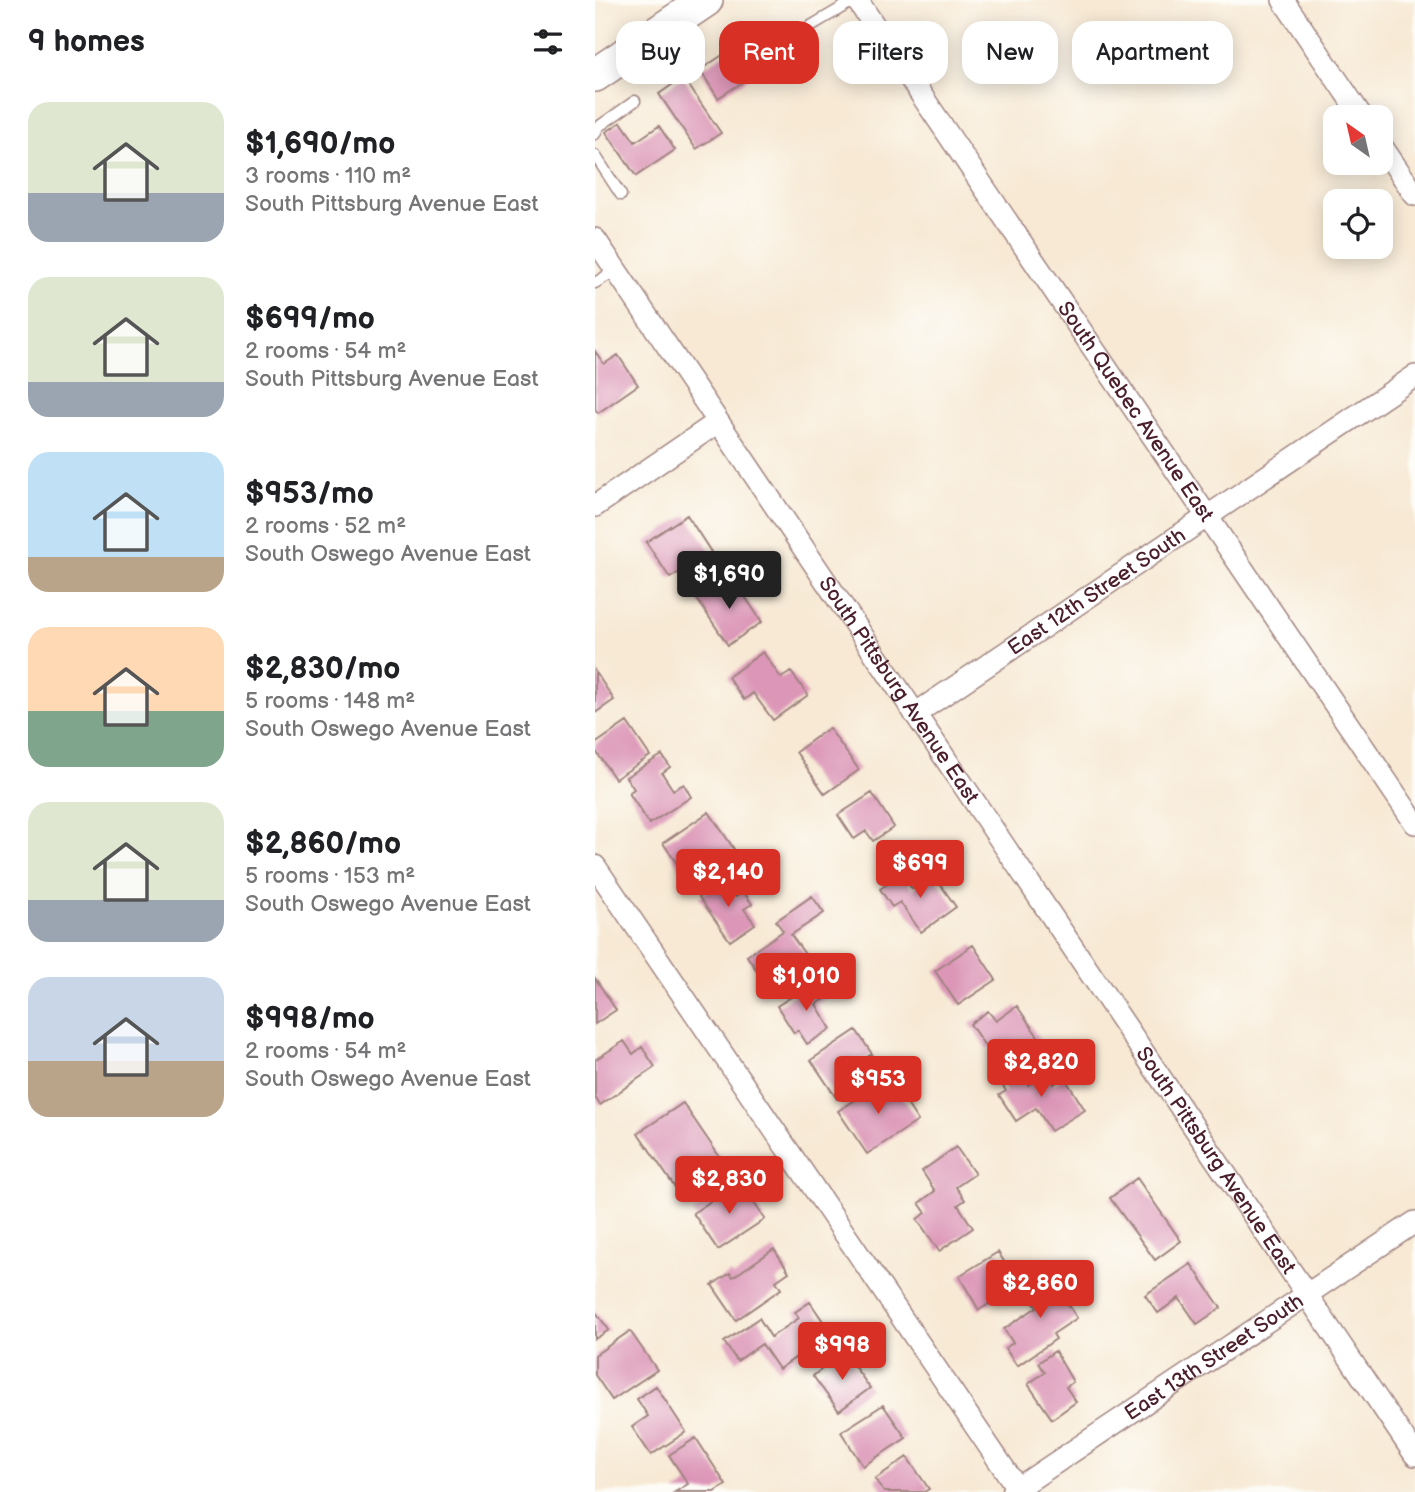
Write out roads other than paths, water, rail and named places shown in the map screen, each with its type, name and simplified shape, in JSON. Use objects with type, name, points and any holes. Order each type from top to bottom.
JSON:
[{"type":"main road","points":[[595,75],[706,0]]},
{"type":"street","name":"South Quebec Avenue East","points":[[856,0],[1415,823]]},
{"type":"street","points":[[1283,0],[1354,105]]},
{"type":"street","points":[[1393,163],[1415,195]]},
{"type":"street","name":"South Pittsburg Avenue East","points":[[595,239],[1415,1455]]},
{"type":"street","name":"East 12th Street South","points":[[915,714],[1415,376]]},
{"type":"street","points":[[595,506],[718,422]]},
{"type":"street","points":[[595,866],[1016,1491]]},
{"type":"street","name":"East 13th Street South","points":[[1016,1491],[1415,1222]]},
{"type":"lane","points":[[819,21],[856,0]]},
{"type":"lane","points":[[595,134],[598,127],[635,101]]},
{"type":"lane","points":[[595,155],[621,195]]},
{"type":"lane","points":[[595,283],[616,270]]}]
